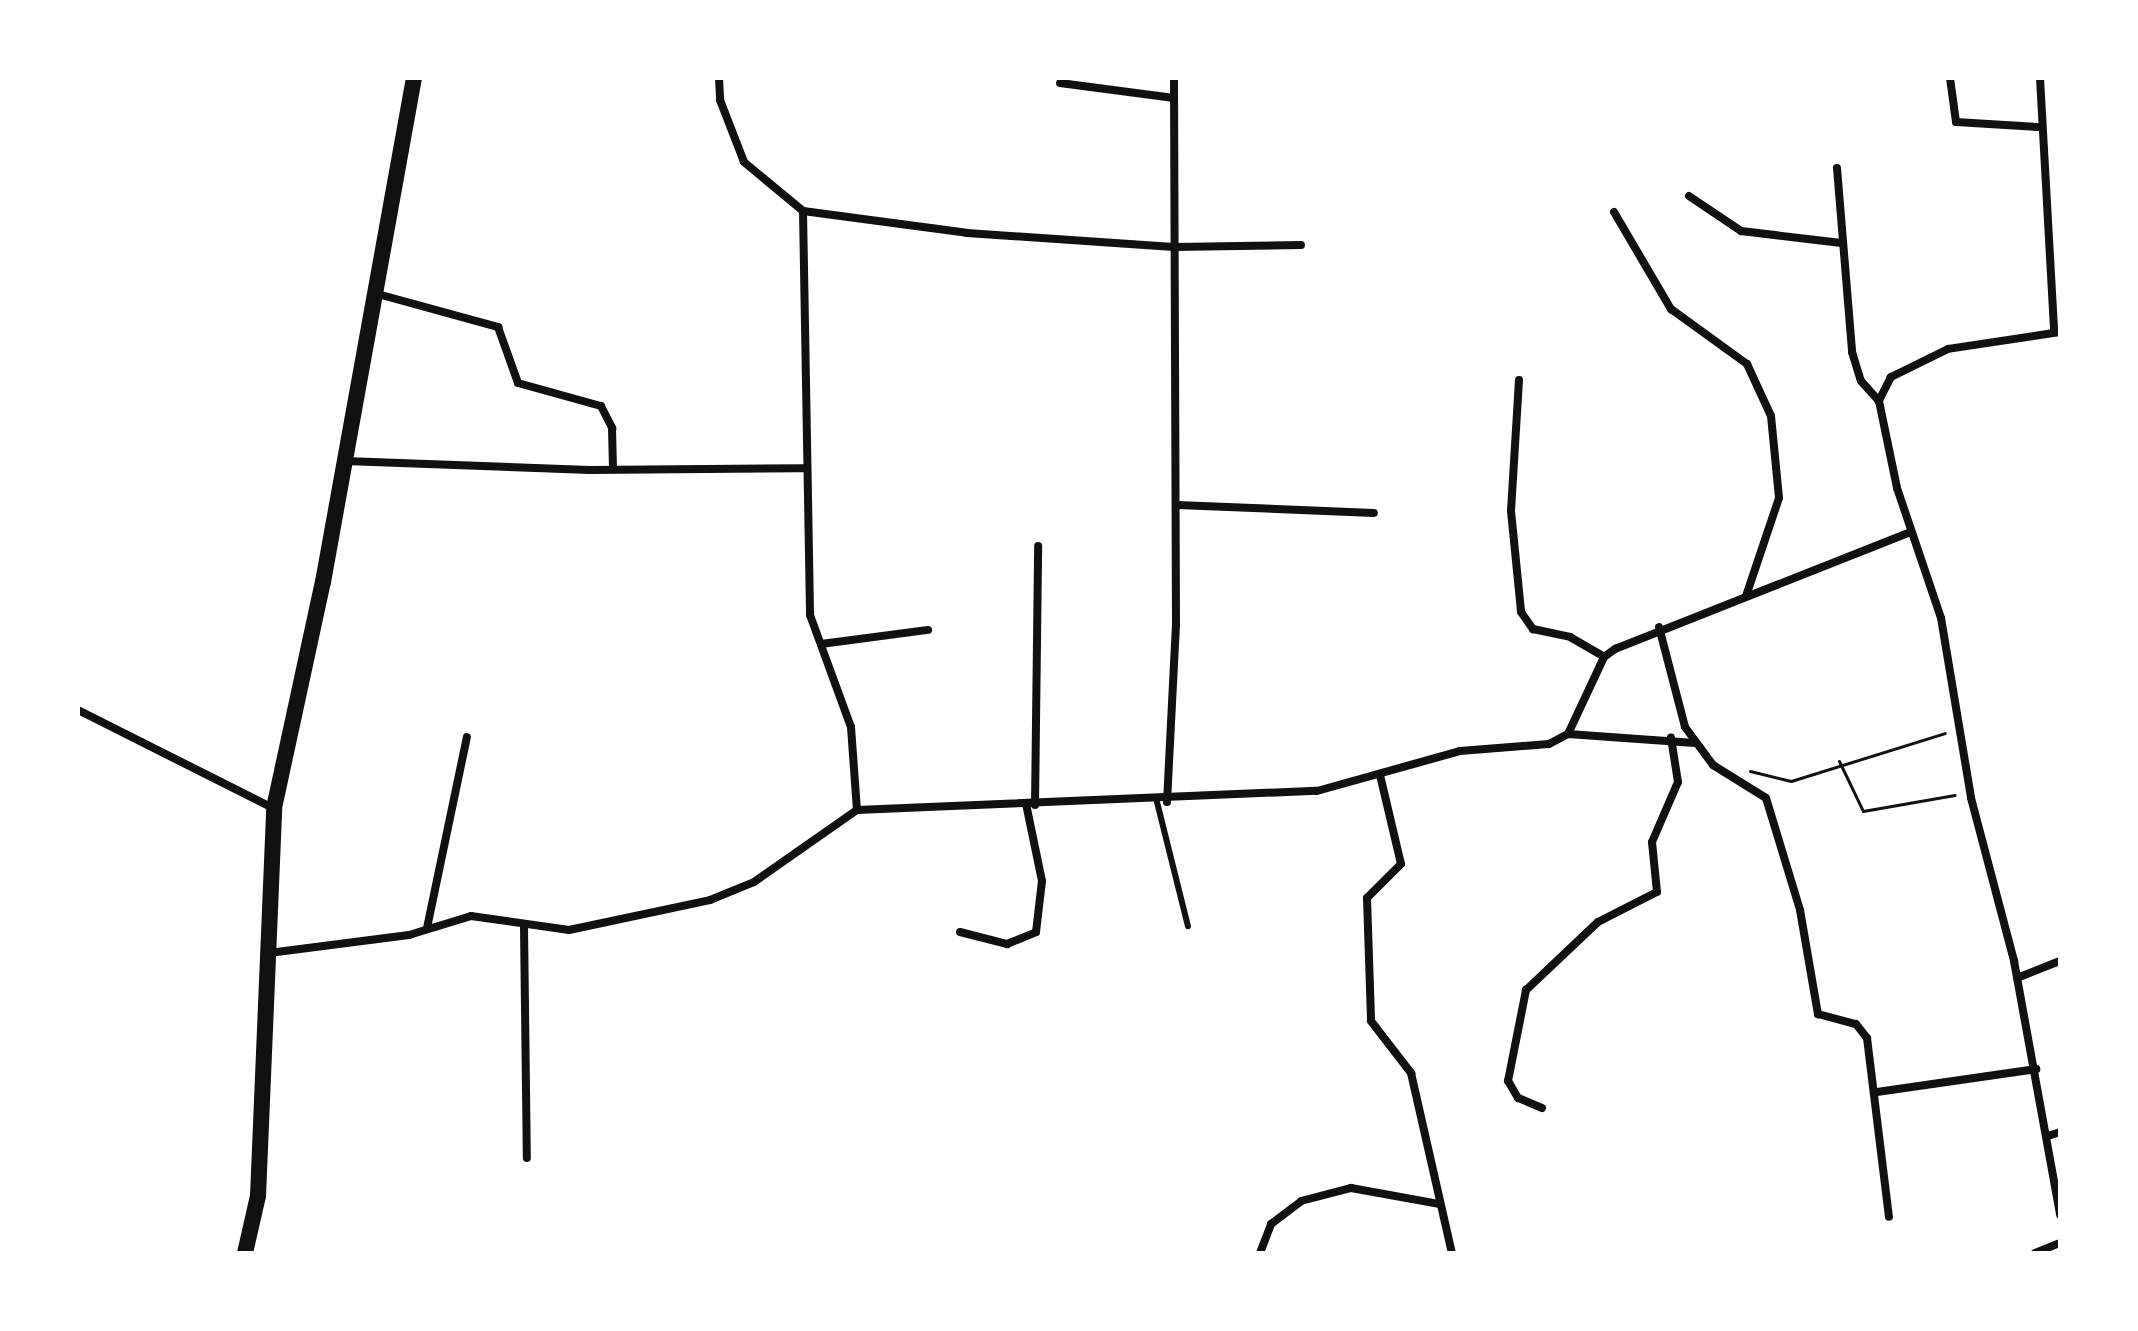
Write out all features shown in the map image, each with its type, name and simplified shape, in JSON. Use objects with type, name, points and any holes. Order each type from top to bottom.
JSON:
[{"type":"main road","points":[[245,1253],[258,1196],[274,808],[344,461],[414,78]]},
{"type":"street","points":[[719,78],[720,100],[744,162],[803,211],[967,233],[1174,247],[1301,245]]},
{"type":"street","points":[[1167,802],[1177,505],[1174,78]]},
{"type":"street","points":[[1950,78],[1956,122],[2038,127]]},
{"type":"street","points":[[1879,401],[1891,377],[1948,349],[2057,332],[2038,127],[2040,78]]},
{"type":"street","points":[[1060,83],[1174,98]]},
{"type":"street","points":[[1837,168],[1852,352],[1861,381],[1879,401],[1911,532],[1941,618],[1971,798],[2017,978],[2036,1069],[2060,1215]]},
{"type":"street","points":[[1689,196],[1741,231],[1841,243]]},
{"type":"street","points":[[803,211],[803,468],[810,615],[851,727],[857,810]]},
{"type":"street","points":[[1614,212],[1671,309],[1747,364],[1767,404],[1779,498],[1746,596]]},
{"type":"street","points":[[373,293],[498,327],[518,383],[601,406],[612,428],[613,468]]},
{"type":"street","points":[[1519,380],[1511,511],[1521,612],[1533,629],[1570,637],[1604,657]]},
{"type":"street","points":[[344,461],[613,468],[803,468]]},
{"type":"street","points":[[1177,505],[1374,513]]},
{"type":"street","points":[[1568,734],[1604,657],[1659,627],[1911,532]]},
{"type":"street","points":[[960,932],[1007,944],[1036,932],[1042,881],[1030,804],[1038,546]]},
{"type":"street","points":[[1659,627],[1695,743],[1713,765],[1736,775],[1766,798],[1800,910],[1818,1014],[1864,1030],[1877,1092],[1889,1217]]},
{"type":"street","points":[[821,644],[928,630]]},
{"type":"street","points":[[78,710],[274,808]]},
{"type":"street","points":[[268,953],[427,928],[471,916],[524,926],[569,930],[732,893],[857,810],[1167,802],[1317,791],[1460,751],[1549,744],[1568,734],[1671,738],[1695,743]]},
{"type":"street","points":[[427,928],[467,737]]},
{"type":"street","points":[[1542,1108],[1518,1098],[1508,1081],[1526,990],[1598,922],[1657,892],[1652,842],[1678,782],[1671,738]]},
{"type":"street","points":[[1380,775],[1401,864],[1367,898],[1371,1021],[1411,1073],[1452,1253]]},
{"type":"street","points":[[524,926],[527,1158]]},
{"type":"street","points":[[2017,978],[2060,961]]},
{"type":"street","points":[[1877,1092],[2036,1069]]},
{"type":"street","points":[[2048,1136],[2060,1132]]},
{"type":"street","points":[[1260,1253],[1271,1224],[1301,1201],[1351,1188],[1439,1204]]},
{"type":"street","points":[[2035,1253],[2060,1243]]},
{"type":"lane","points":[[1157,802],[1188,926]]},
{"type":"path","points":[[1736,775],[1753,770],[1791,781],[1839,761],[1958,724]]},
{"type":"path","points":[[1839,761],[1863,811],[1971,798]]}]
